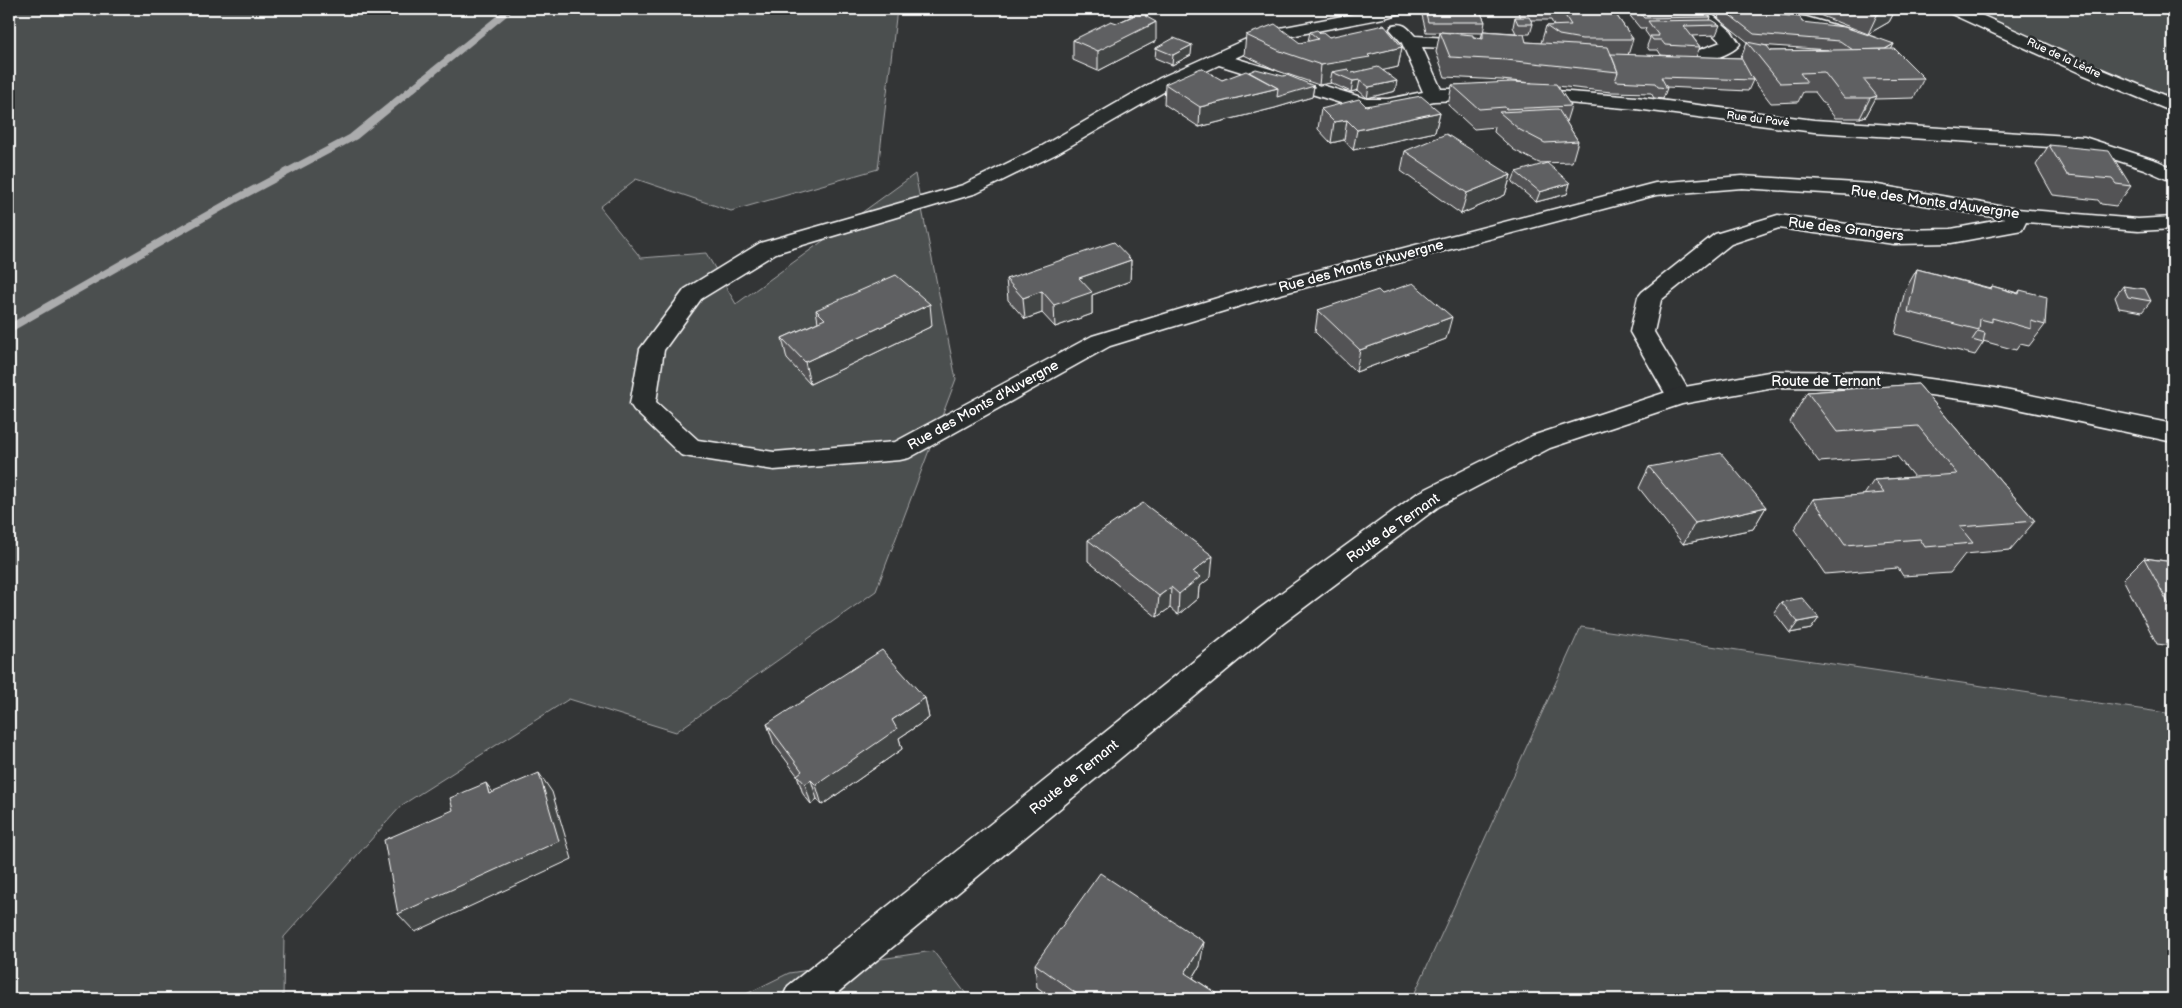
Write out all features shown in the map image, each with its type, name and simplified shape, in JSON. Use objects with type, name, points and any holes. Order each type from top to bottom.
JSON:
[{"type":"street","name":"Rue de la Lèdre","points":[[1955,9],[2088,70],[2173,106]]},
{"type":"street","points":[[1389,11],[1410,41],[1434,95]]},
{"type":"street","name":"Rue des Monts d'Auvergne","points":[[1389,11],[1270,35],[1167,82],[1049,150],[970,189],[768,248],[693,294],[652,349],[642,404],[690,448],[774,462],[900,451],[1101,341],[1265,291],[1655,189],[1742,182],[1872,190],[2016,215],[2138,225],[2173,223]]},
{"type":"street","points":[[1648,61],[1687,61],[1704,57],[1731,44],[1727,35],[1693,11],[1729,14]]},
{"type":"street","points":[[1748,15],[1803,21],[1821,25],[1858,39]]},
{"type":"street","points":[[1410,41],[1494,46]]},
{"type":"street","name":"Rue du Pavé","points":[[1216,58],[1366,106],[1388,105],[1434,95],[1526,94],[1636,103],[1814,126],[2084,143],[2151,165],[2173,176]]},
{"type":"street","name":"Rue des Grangers","points":[[1679,396],[1642,332],[1650,297],[1723,238],[1778,221],[1894,236],[1951,236],[2014,225],[2016,215]]},
{"type":"street","name":"Route de Ternant","points":[[801,999],[1270,617],[1428,500],[1541,442],[1679,396],[1774,379],[1880,380],[1995,396],[2173,432]]},
{"type":"shaded area","points":[[9,9],[897,9],[878,169],[731,211],[636,179],[600,207],[641,258],[706,253],[736,304],[915,174],[956,379],[876,591],[676,732],[569,699],[402,805],[284,937],[283,999],[9,999]]},
{"type":"shaded area","points":[[1976,9],[2173,9],[2173,112],[2009,36]]},
{"type":"shaded area","points":[[1581,627],[2173,714],[2173,999],[1412,999]]},
{"type":"shaded area","points":[[933,951],[970,999],[736,999],[789,973]]},
{"type":"building","points":[[1133,9],[1145,9],[1147,14],[1145,16],[1156,22],[1098,51],[1073,40],[1111,21],[1117,23],[1133,16],[1130,12]]},
{"type":"building","points":[[1425,9],[1479,9],[1485,22],[1428,22]]},
{"type":"building","points":[[1525,9],[1554,9],[1526,10]]},
{"type":"building","points":[[1561,9],[1612,9],[1633,39],[1582,39],[1559,35],[1546,26],[1571,25]]},
{"type":"building","points":[[1636,9],[1697,9],[1711,17],[1644,18]]},
{"type":"building","points":[[1722,9],[1800,17],[1802,22],[1844,27],[1894,44],[1885,49],[1853,50],[1840,41],[1754,34]]},
{"type":"building","points":[[1862,9],[1888,9],[1877,15]]},
{"type":"building","points":[[1515,17],[1529,17],[1533,24],[1518,24]]},
{"type":"building","points":[[1712,20],[1720,25],[1684,26],[1700,47],[1665,45],[1661,40],[1653,40],[1650,36],[1659,36],[1648,21]]},
{"type":"building","points":[[1275,24],[1300,43],[1318,39],[1310,32],[1317,30],[1329,37],[1384,25],[1402,47],[1368,55],[1370,57],[1321,65],[1280,51],[1246,35]]},
{"type":"building","points":[[1483,31],[1524,34],[1526,42],[1608,47],[1618,72],[1506,60],[1450,57],[1440,32],[1473,35],[1473,37],[1483,39]]},
{"type":"building","points":[[1174,38],[1192,45],[1173,55],[1156,48]]},
{"type":"building","points":[[1747,42],[1767,46],[1771,51],[1895,49],[1924,78],[1863,79],[1877,96],[1870,98],[1844,98],[1824,72],[1800,73],[1807,82],[1780,83]]},
{"type":"building","points":[[1611,54],[1741,58],[1753,80],[1661,77],[1667,88],[1658,87],[1655,83],[1615,81],[1618,72]]},
{"type":"building","points":[[1378,67],[1397,81],[1369,87],[1360,80],[1353,81],[1332,72],[1348,69],[1352,73]]},
{"type":"building","points":[[1201,68],[1222,80],[1246,71],[1278,88],[1200,107],[1165,84]]},
{"type":"building","points":[[1256,69],[1283,76],[1287,75],[1314,86],[1277,97],[1278,88],[1249,72]]},
{"type":"building","points":[[1511,82],[1556,84],[1571,106],[1479,109],[1452,85]]},
{"type":"building","points":[[1421,96],[1440,112],[1357,130],[1347,120],[1334,122],[1321,109],[1359,99],[1366,106]]},
{"type":"building","points":[[1558,109],[1578,141],[1545,143],[1520,130],[1499,112]]},
{"type":"building","points":[[1446,134],[1511,175],[1467,193],[1405,151]]},
{"type":"building","points":[[2049,145],[2109,151],[2131,186],[2116,184],[2112,179],[2067,175]]},
{"type":"building","points":[[1547,163],[1570,183],[1540,192],[1516,172]]},
{"type":"building","points":[[1114,242],[1131,260],[1079,278],[1092,292],[1054,305],[1042,291],[1023,298],[1006,279]]},
{"type":"building","points":[[1917,269],[1991,289],[1992,286],[2019,294],[2020,290],[2047,297],[2045,325],[2031,321],[2031,329],[1992,318],[1992,322],[1980,319],[1979,330],[1908,312]]},
{"type":"building","points":[[896,275],[930,304],[805,362],[782,338],[825,319],[816,310]]},
{"type":"building","points":[[1413,283],[1452,317],[1360,350],[1318,310],[1378,290],[1382,294]]},
{"type":"building","points":[[2123,286],[2145,289],[2151,301],[2128,297]]},
{"type":"building","points":[[1978,331],[1985,333],[1983,343],[1972,340]]},
{"type":"building","points":[[1918,384],[2035,521],[1960,527],[1973,543],[1925,547],[1920,539],[1845,545],[1813,499],[1884,493],[1874,480],[1957,474],[1918,426],[1837,432],[1807,392]]},
{"type":"building","points":[[1721,453],[1766,507],[1695,523],[1649,467]]},
{"type":"building","points":[[1143,503],[1213,556],[1193,572],[1200,577],[1179,594],[1171,587],[1159,596],[1088,540]]},
{"type":"building","points":[[2144,558],[2173,562],[2173,612]]},
{"type":"building","points":[[1802,598],[1819,618],[1798,622],[1781,602]]},
{"type":"building","points":[[882,650],[925,698],[892,720],[897,729],[816,785],[811,780],[805,784],[797,775],[802,771],[767,724]]},
{"type":"building","points":[[539,773],[559,841],[398,914],[384,840],[453,810],[450,798],[486,783],[489,794]]},
{"type":"building","points":[[1100,873],[1204,942],[1185,973],[1225,999],[1084,999],[1035,964]]},
{"type":"waterway","points":[[9,329],[234,200],[353,137],[510,9]]}]
